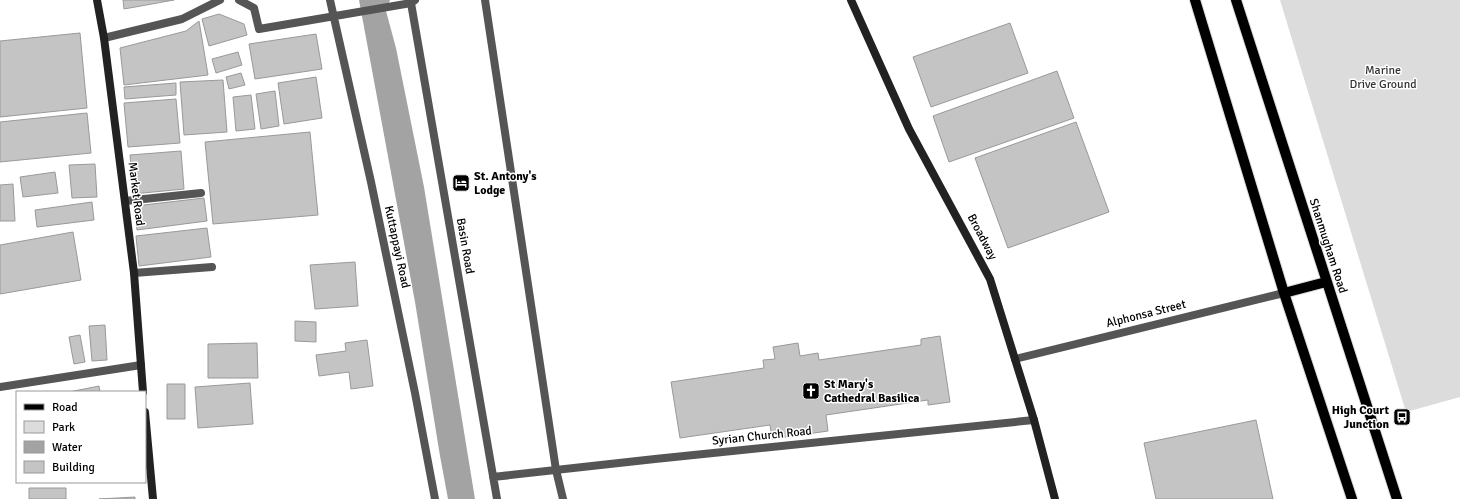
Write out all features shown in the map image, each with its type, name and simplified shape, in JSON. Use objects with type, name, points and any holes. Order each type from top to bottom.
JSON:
[{"type":"main road","points":[[1195,0],[1284,293],[1352,499]]},
{"type":"main road","name":"Shanmugham Road","points":[[1236,0],[1397,499]]},
{"type":"main road","points":[[1284,293],[1326,282]]},
{"type":"street","name":"Market Road","points":[[97,0],[104,38],[134,273],[143,391]]},
{"type":"street","points":[[104,38],[182,19],[220,0]]},
{"type":"street","points":[[239,0],[254,8],[259,29],[333,17],[413,1]]},
{"type":"street","name":"Kuttappayi Road","points":[[330,0],[415,393],[435,499]]},
{"type":"street","points":[[485,0],[556,470],[563,499]]},
{"type":"street","name":"Broadway","points":[[851,0],[910,129],[990,280],[1034,420],[1055,499]]},
{"type":"street","name":"Basin Road","points":[[413,1],[497,499]]},
{"type":"street","points":[[125,201],[201,193]]},
{"type":"street","points":[[134,273],[212,267]]},
{"type":"street","name":"Alphonsa Street","points":[[1015,359],[1284,293]]},
{"type":"street","points":[[0,387],[141,365]]},
{"type":"street","name":"Syrian Church Road","points":[[493,477],[1034,420]]},
{"type":"street","points":[[146,423],[153,499]]},
{"type":"green space","name":"Marine Drive Ground","points":[[1280,0],[1460,0],[1460,397],[1406,412]]},
{"type":"water","points":[[359,0],[390,0],[386,11],[396,48],[424,187],[475,499],[448,499],[415,302]]},
{"type":"building","points":[[123,0],[174,0],[124,9]]},
{"type":"building","points":[[219,14],[244,24],[247,35],[209,46],[202,19]]},
{"type":"building","points":[[199,21],[208,75],[124,85],[120,48],[186,31]]},
{"type":"building","points":[[1010,23],[1028,73],[931,107],[913,57]]},
{"type":"building","points":[[80,33],[87,108],[0,117],[0,41]]},
{"type":"building","points":[[316,34],[322,69],[255,79],[249,44]]},
{"type":"building","points":[[238,52],[242,65],[216,73],[212,59]]},
{"type":"building","points":[[1057,71],[1074,118],[949,162],[933,116]]},
{"type":"building","points":[[241,73],[245,85],[229,89],[226,77]]},
{"type":"building","points":[[316,77],[322,118],[284,124],[278,83]]},
{"type":"building","points":[[223,80],[227,132],[184,135],[180,82]]},
{"type":"building","points":[[176,83],[176,95],[125,99],[124,87]]},
{"type":"building","points":[[275,91],[279,126],[261,129],[256,94]]},
{"type":"building","points":[[251,95],[255,129],[236,131],[233,97]]},
{"type":"building","points":[[176,99],[180,143],[128,147],[124,103]]},
{"type":"building","points":[[87,113],[91,153],[0,162],[0,122]]},
{"type":"building","points":[[1076,122],[1109,212],[1008,248],[975,158]]},
{"type":"building","points":[[310,132],[318,215],[213,224],[205,142]]},
{"type":"building","points":[[181,151],[184,189],[133,194],[130,155]]},
{"type":"building","points":[[95,164],[97,197],[72,198],[69,165]]},
{"type":"building","points":[[55,172],[58,193],[23,197],[20,177]]},
{"type":"building","points":[[13,184],[15,221],[0,221],[0,185]]},
{"type":"building","points":[[204,198],[207,221],[137,230],[135,206]]},
{"type":"building","points":[[92,202],[94,220],[37,227],[35,210]]},
{"type":"building","points":[[207,228],[211,257],[139,266],[136,236]]},
{"type":"building","points":[[73,232],[81,280],[0,294],[0,245]]},
{"type":"building","points":[[355,262],[358,306],[315,309],[310,265]]},
{"type":"building","points":[[295,321],[316,322],[316,342],[295,341]]},
{"type":"building","points":[[105,325],[107,360],[92,361],[89,326]]},
{"type":"building","points":[[80,335],[85,362],[74,364],[69,337]]},
{"type":"building","name":"St Mary's Cathedral Basilica","points":[[940,336],[950,402],[928,405],[928,400],[826,415],[828,431],[772,439],[770,425],[680,438],[671,382],[764,368],[763,360],[775,359],[773,347],[798,343],[800,356],[818,353],[819,360],[921,345],[921,339]]},
{"type":"building","points":[[367,340],[373,386],[351,389],[349,372],[319,376],[316,355],[346,351],[345,343]]},
{"type":"building","points":[[257,343],[258,378],[208,378],[208,344]]},
{"type":"building","points":[[250,383],[253,424],[198,428],[195,387]]},
{"type":"building","points":[[167,384],[185,384],[185,419],[167,419]]},
{"type":"building","points":[[99,386],[100,391],[74,391]]},
{"type":"building","points":[[1256,420],[1273,499],[1156,499],[1144,443]]},
{"type":"building","points":[[29,488],[66,488],[66,499],[29,499]]},
{"type":"building","points":[[135,497],[135,499],[99,499]]},
{"type":"place","name":"St. Antony's Lodge","points":[[461,183]]},
{"type":"place","name":"St Mary's Cathedral Basilica","points":[[811,391]]},
{"type":"place","name":"High Court Junction","points":[[1402,417]]}]
